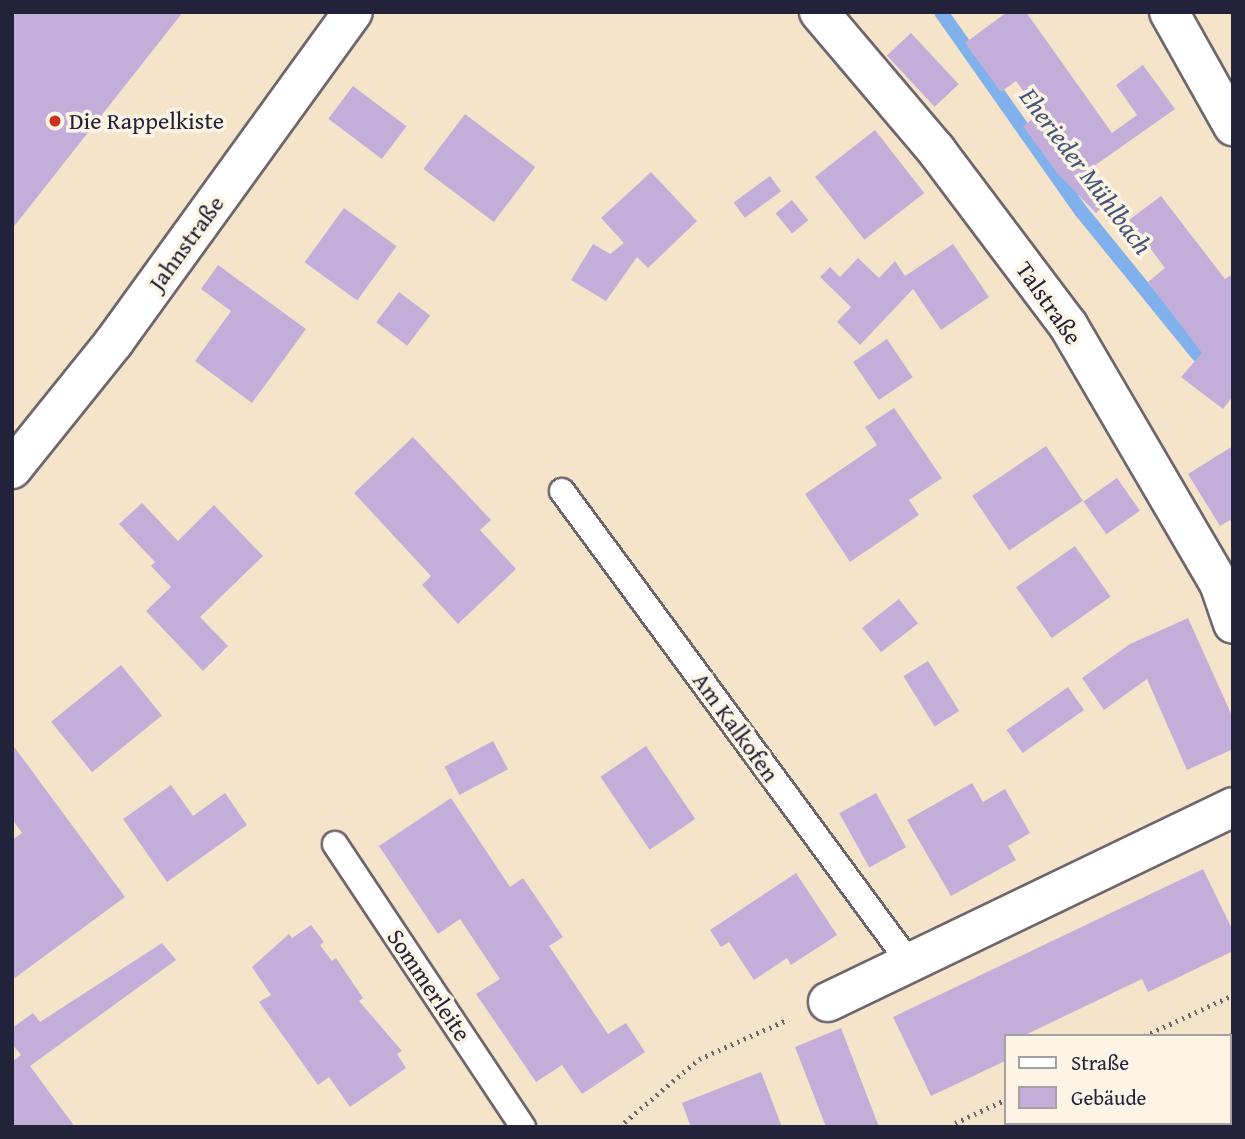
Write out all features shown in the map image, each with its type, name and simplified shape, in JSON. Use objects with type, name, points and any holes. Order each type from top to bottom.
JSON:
[{"type":"street","name":"Jahnstraße","points":[[12,469],[114,342],[353,12]]},
{"type":"street","name":"Talstraße","points":[[819,12],[936,150],[1068,326],[1219,583],[1233,624]]},
{"type":"street","points":[[1169,12],[1233,126]]},
{"type":"street","points":[[828,1002],[1233,807]]},
{"type":"lane","name":"Am Kalkofen","points":[[562,491],[909,962]]},
{"type":"lane","name":"Sommerleite","points":[[335,844],[523,1127]]},
{"type":"path","points":[[1148,1034],[1233,995]]},
{"type":"path","points":[[619,1127],[699,1059],[828,1002]]},
{"type":"path","points":[[955,1123],[1004,1100]]},
{"type":"building","name":"Die Rappelkiste","points":[[12,12],[183,12],[12,229]]},
{"type":"building","points":[[1007,12],[1026,12],[1112,133],[1137,115],[1116,85],[1143,65],[1175,109],[1087,171],[1113,196],[1096,213],[1057,173],[1023,126],[1040,114],[1016,81],[1001,92],[965,43]]},
{"type":"building","points":[[911,33],[959,84],[935,107],[887,56]]},
{"type":"building","points":[[353,86],[407,126],[382,159],[328,119]]},
{"type":"building","points":[[465,114],[535,167],[494,222],[423,169]]},
{"type":"building","points":[[875,130],[924,193],[864,240],[815,177]]},
{"type":"building","points":[[651,172],[697,221],[648,268],[637,257],[606,301],[571,280],[593,244],[610,254],[624,243],[601,218]]},
{"type":"building","points":[[770,176],[781,191],[745,218],[734,202]]},
{"type":"building","points":[[1161,196],[1225,279],[1233,274],[1233,396],[1223,409],[1181,377],[1202,353],[1148,282],[1165,268],[1129,220]]},
{"type":"building","points":[[792,200],[808,220],[792,233],[776,213]]},
{"type":"building","points":[[344,208],[397,246],[357,300],[305,262]]},
{"type":"building","points":[[953,244],[989,297],[941,330],[913,289],[860,345],[837,322],[851,307],[820,277],[830,267],[840,277],[858,258],[879,278],[895,261],[905,276]]},
{"type":"building","points":[[218,265],[306,329],[252,403],[195,361],[231,311],[201,289]]},
{"type":"building","points":[[399,292],[430,315],[407,346],[376,322]]},
{"type":"building","points":[[887,339],[913,377],[879,400],[853,362]]},
{"type":"building","points":[[894,408],[942,478],[909,500],[919,515],[850,562],[805,494],[877,445],[865,427]]},
{"type":"building","points":[[413,437],[491,520],[480,530],[516,569],[458,624],[422,585],[431,576],[354,493]]},
{"type":"building","points":[[1046,446],[1083,501],[1009,550],[972,496]]},
{"type":"building","points":[[1233,446],[1233,525],[1230,520],[1220,526],[1188,474]]},
{"type":"building","points":[[1117,478],[1140,511],[1106,534],[1083,502]]},
{"type":"building","points":[[142,503],[178,541],[214,505],[263,556],[200,617],[228,646],[203,671],[146,611],[171,587],[151,566],[155,562],[119,524]]},
{"type":"building","points":[[1075,546],[1111,597],[1052,638],[1016,587]]},
{"type":"building","points":[[899,599],[918,623],[881,652],[862,628]]},
{"type":"building","points":[[1188,618],[1233,718],[1233,749],[1187,770],[1147,679],[1104,710],[1082,678],[1130,644]]},
{"type":"building","points":[[928,661],[959,711],[935,726],[903,676]]},
{"type":"building","points":[[121,665],[162,716],[92,772],[51,722]]},
{"type":"building","points":[[1068,687],[1084,710],[1023,753],[1007,730]]},
{"type":"building","points":[[493,741],[508,769],[459,795],[444,767]]},
{"type":"building","points":[[12,744],[125,897],[12,980],[12,840],[22,833],[12,819]]},
{"type":"building","points":[[646,746],[695,819],[650,850],[600,777]]},
{"type":"building","points":[[972,783],[983,802],[1005,789],[1030,833],[1008,846],[1016,860],[951,896],[907,820]]},
{"type":"building","points":[[171,785],[193,816],[225,793],[247,825],[167,882],[123,819]]},
{"type":"building","points":[[876,793],[906,847],[869,868],[839,813]]},
{"type":"building","points":[[451,798],[510,887],[523,878],[563,937],[549,946],[608,1034],[626,1023],[645,1052],[582,1094],[562,1065],[536,1082],[476,994],[500,979],[460,919],[438,934],[379,846]]},
{"type":"building","points":[[1203,869],[1233,931],[1233,951],[1148,992],[1142,979],[1027,1034],[1004,1034],[1004,1061],[931,1096],[893,1017]]},
{"type":"building","points":[[796,873],[837,935],[791,965],[787,958],[754,980],[729,942],[721,947],[710,930]]},
{"type":"building","points":[[311,925],[324,942],[320,945],[332,961],[336,958],[363,998],[359,1001],[402,1051],[397,1054],[406,1068],[350,1107],[329,1077],[318,1085],[259,1002],[271,995],[252,967],[289,934],[292,938]]},
{"type":"building","points":[[162,943],[176,960],[30,1066],[75,1127],[12,1127],[12,1062],[21,1055],[12,1044],[12,1028],[33,1013],[40,1022]]},
{"type":"building","points":[[841,1028],[879,1127],[826,1127],[795,1047]]},
{"type":"building","points":[[1233,1032],[1233,1127],[1045,1127],[1231,1125],[1231,1034],[1228,1034]]},
{"type":"building","points":[[761,1072],[782,1127],[691,1127],[682,1103]]},
{"type":"waterway","name":"Eherieder Mühlbach","points":[[941,12],[1081,211],[1198,355]]},
{"type":"place","name":"Die Rappelkiste","points":[[55,121]]}]
